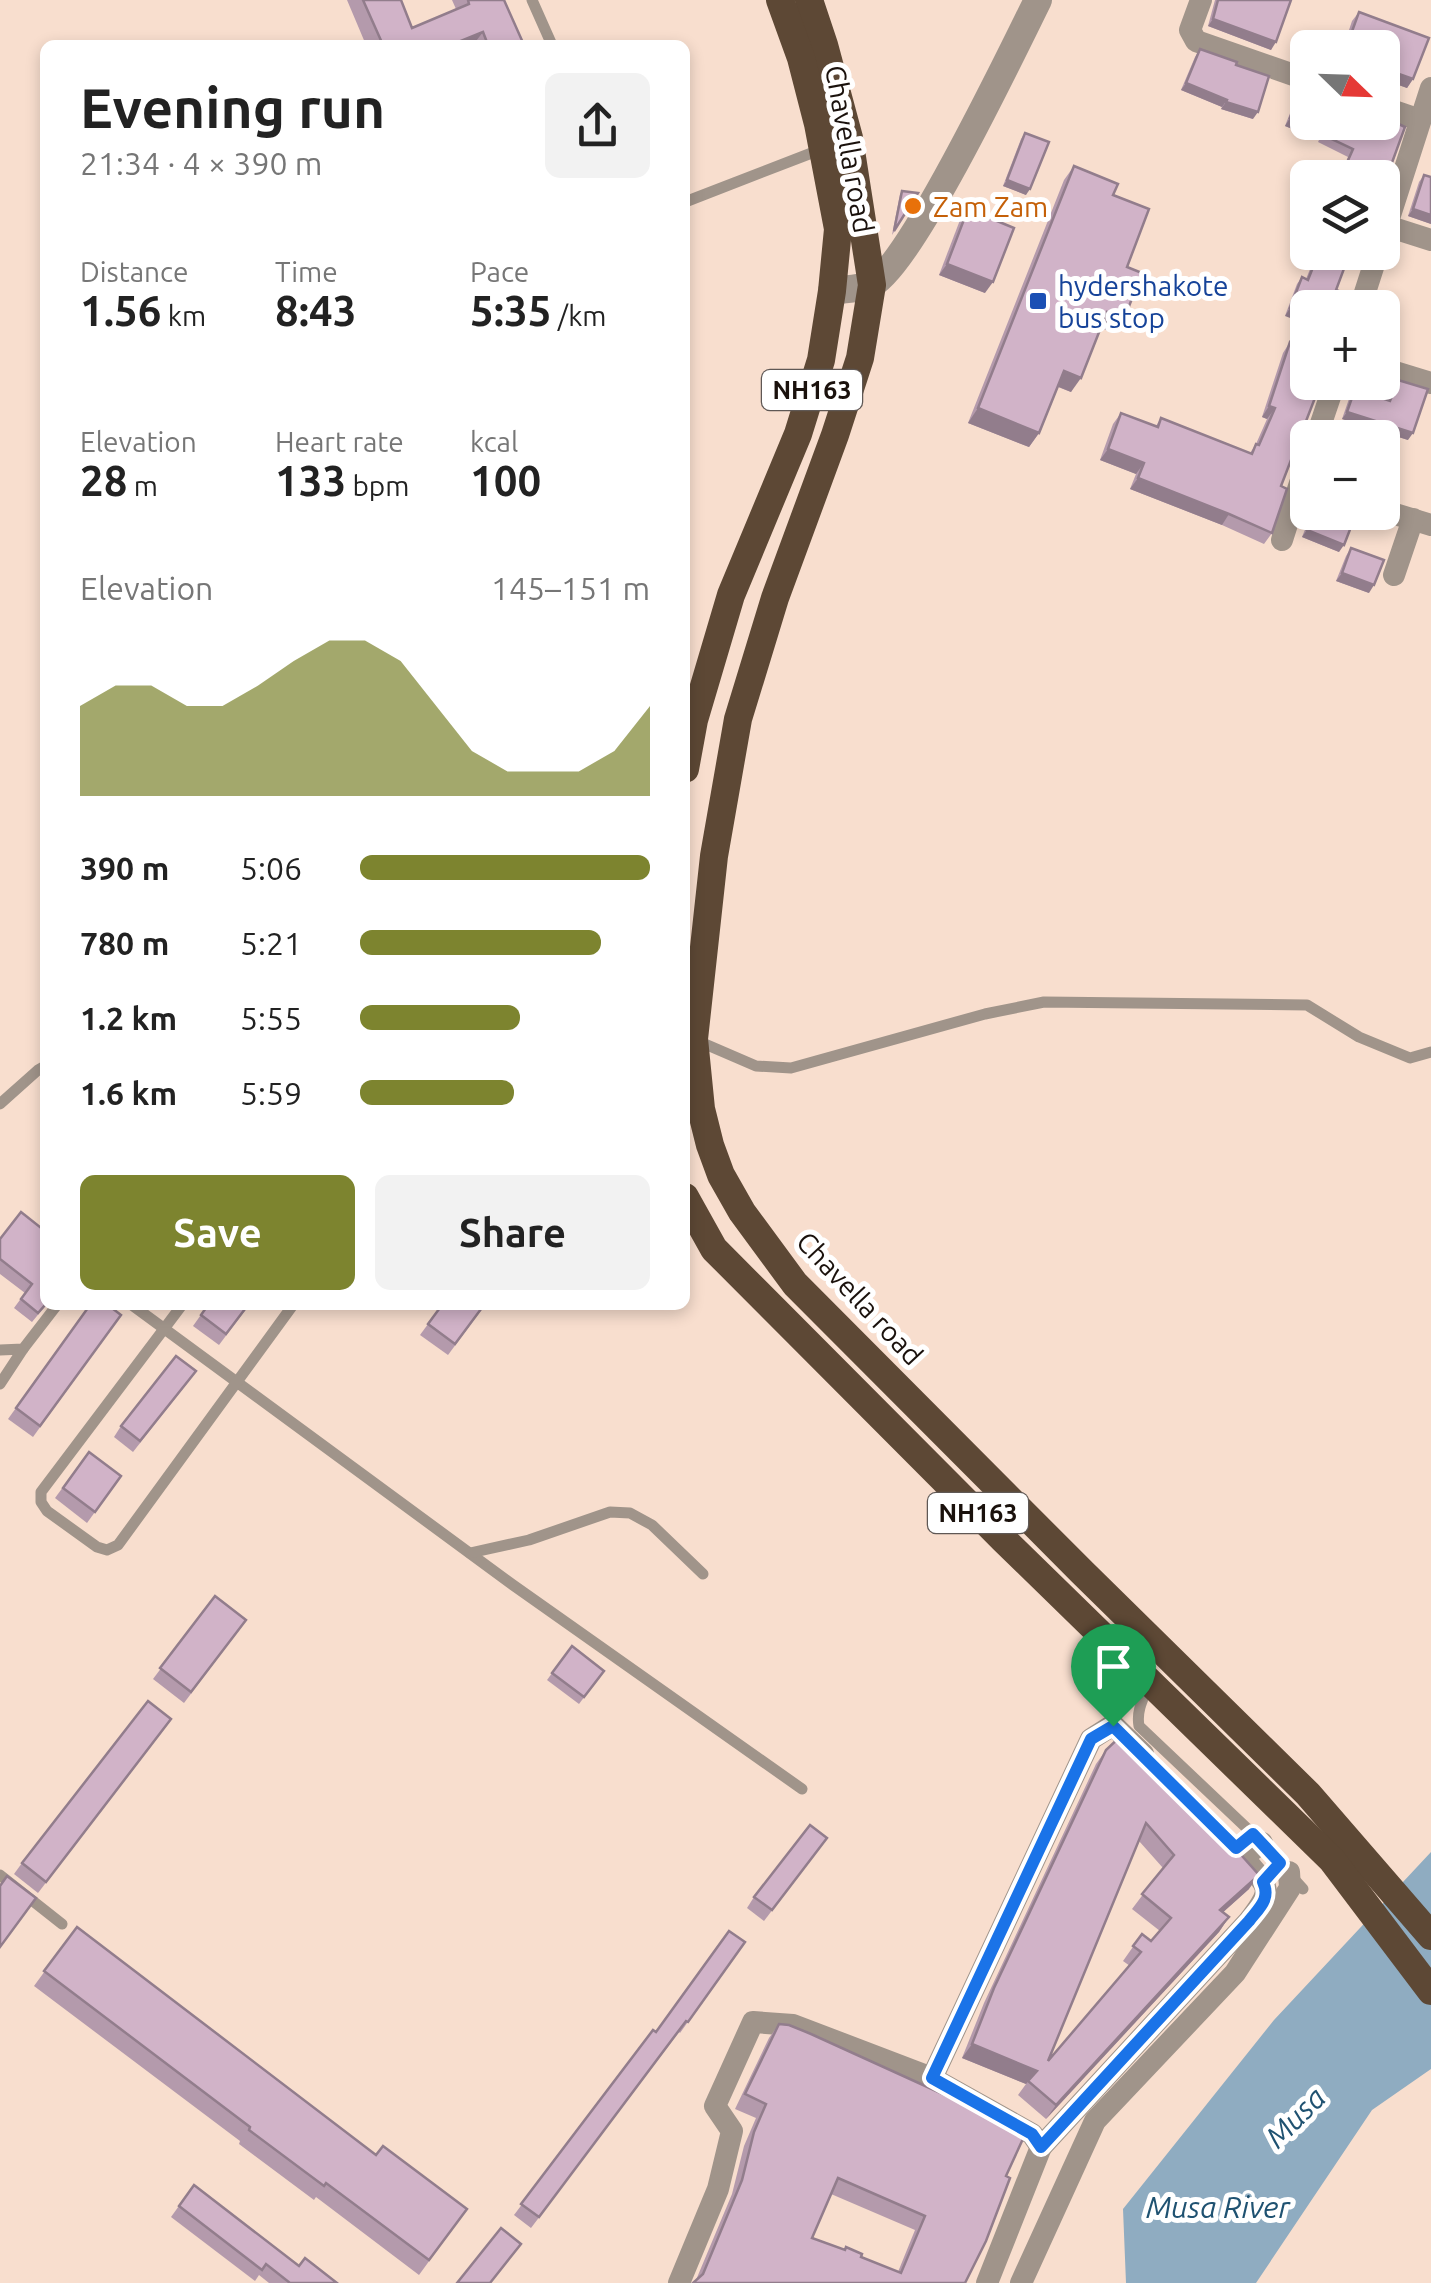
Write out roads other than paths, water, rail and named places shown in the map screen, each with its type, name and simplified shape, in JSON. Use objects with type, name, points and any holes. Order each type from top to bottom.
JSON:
[{"type":"highway","name":"Chavella road","points":[[690,742],[732,594],[798,434],[821,360],[832,291],[838,229],[801,58],[780,0]]},
{"type":"highway","name":"Chavella road","points":[[809,0],[849,138],[872,285],[860,358],[775,598],[738,719],[714,856],[694,1039],[701,1109],[710,1146],[742,1212],[795,1284],[1308,1794],[1431,1936]]},
{"type":"highway","name":"NH163","points":[[690,1207],[714,1249],[1332,1860],[1431,1991]]},
{"type":"street","points":[[832,291],[872,285],[891,268],[986,104],[1038,0]]},
{"type":"street","points":[[1201,0],[1190,30],[1196,41],[1290,74]]},
{"type":"street","points":[[1400,185],[1431,88]]},
{"type":"street","points":[[1400,113],[1420,120]]},
{"type":"street","points":[[1400,235],[1431,240]]},
{"type":"street","points":[[1400,374],[1431,383]]},
{"type":"street","points":[[1282,540],[1290,518]]},
{"type":"street","points":[[1394,575],[1422,522]]},
{"type":"street","points":[[932,2078],[1091,1739],[1113,1726],[1248,1846],[1267,1898],[1041,2147],[987,2283]]},
{"type":"street","points":[[1021,2283],[1095,2121],[1234,1972],[1290,1888],[1291,1875],[1263,1882]]},
{"type":"street","points":[[680,2283],[718,2189],[732,2131],[715,2106],[753,2022],[793,2024],[932,2078],[1032,2134],[1041,2147]]},
{"type":"lane","points":[[532,0],[550,40]]},
{"type":"lane","points":[[690,200],[822,149]]},
{"type":"lane","points":[[694,1039],[756,1066],[791,1068],[985,1014],[1044,1002],[1307,1005],[1359,1037],[1410,1058],[1431,1052]]},
{"type":"lane","points":[[0,1104],[40,1070]]},
{"type":"lane","points":[[0,1384],[52,1310]]},
{"type":"lane","points":[[139,1310],[470,1553],[802,1789]]},
{"type":"lane","points":[[178,1310],[41,1492],[41,1502],[48,1510],[98,1547],[108,1550],[118,1545],[289,1310]]},
{"type":"lane","points":[[0,1350],[23,1350]]},
{"type":"lane","points":[[470,1553],[530,1540],[610,1512],[630,1513],[652,1525],[703,1574]]},
{"type":"lane","points":[[1150,1682],[1139,1707],[1139,1726],[1248,1846],[1291,1875]]},
{"type":"lane","points":[[0,1875],[62,1924]]},
{"type":"water","name":"Musa River","points":[[1431,1852],[1431,2069],[1372,2110],[1256,2283],[1126,2283],[1123,2209],[1274,2020]]},
{"type":"place","name":"Zam Zam","points":[[913,206]]},
{"type":"place","name":"hydershakote bus stop","points":[[1038,301]]},
{"type":"water label","name":"Musa","points":[[1295,2117]]}]
